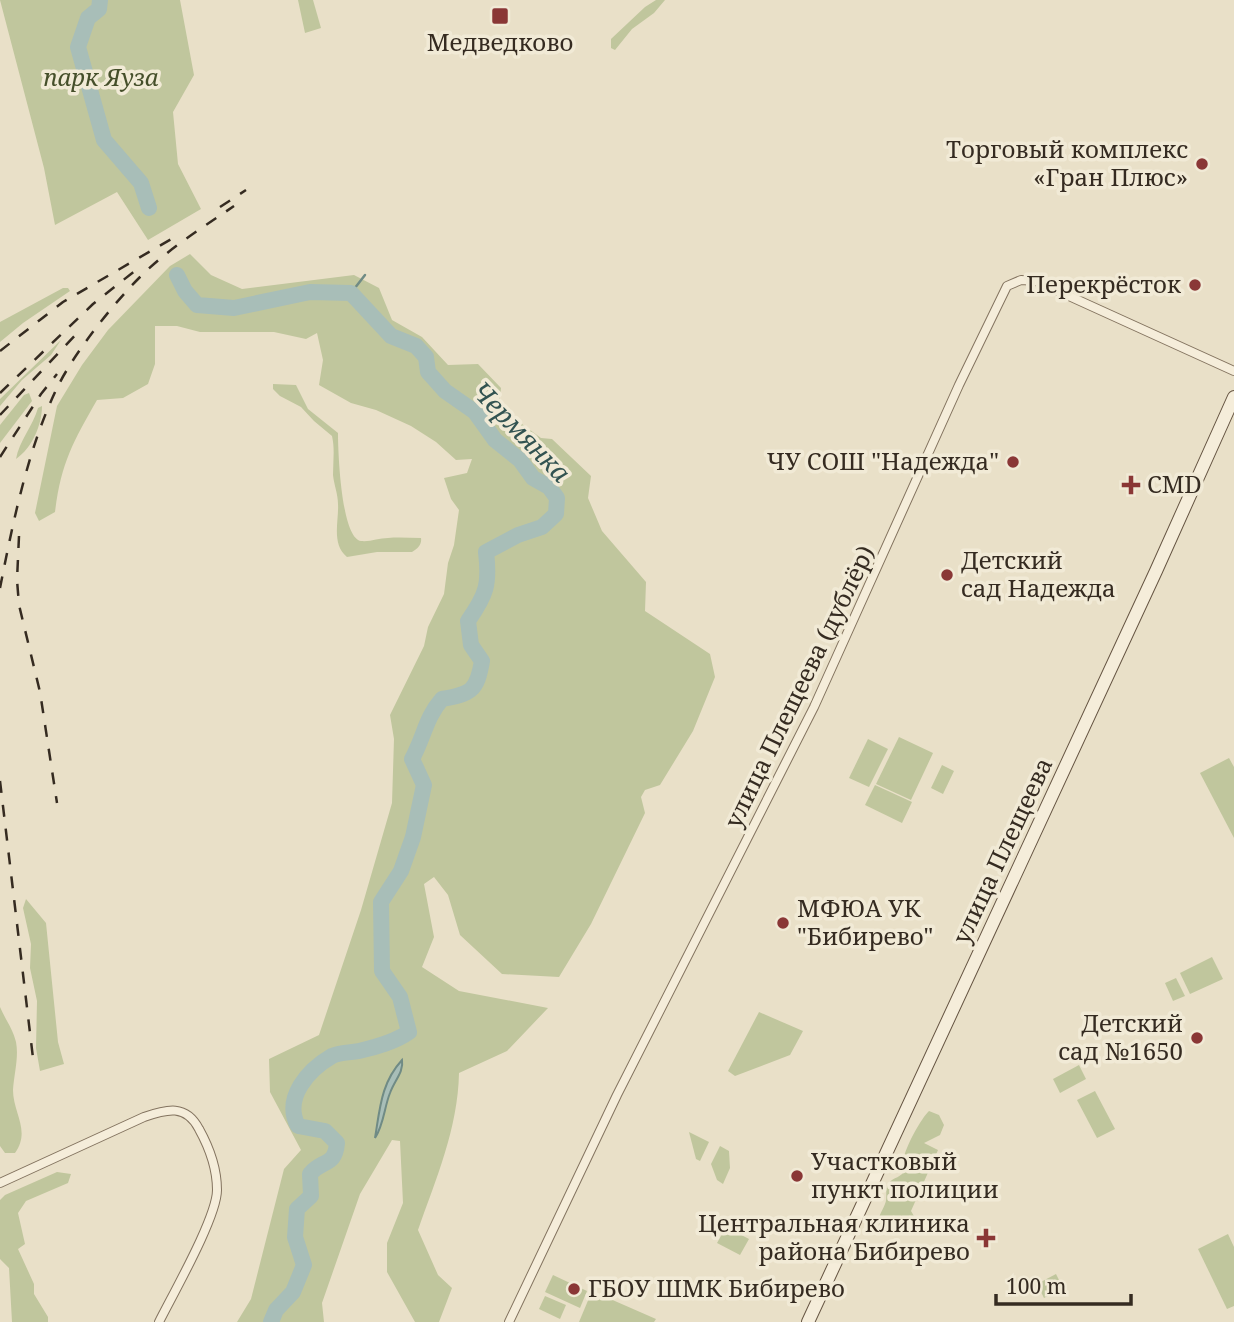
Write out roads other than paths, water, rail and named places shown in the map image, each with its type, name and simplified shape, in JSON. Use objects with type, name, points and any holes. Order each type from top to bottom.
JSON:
[{"type":"main road","name":"улица Плещеева","points":[[808,1322],[1234,397]]},
{"type":"street","name":"улица Плещеева (дублёр)","points":[[509,1322],[617,1095],[819,696],[959,385],[1007,286],[1021,280],[1037,281],[1234,371]]},
{"type":"street","points":[[0,1183],[144,1117],[168,1109],[187,1113],[197,1123],[206,1141],[214,1165],[218,1192],[208,1222],[159,1322]]},
{"type":"water","points":[[402,1060],[402,1069],[390,1093],[375,1138],[386,1087]]},
{"type":"waterway","name":"Чермянка","points":[[100,0],[99,9],[88,18],[78,47],[104,140],[141,183],[149,208]]},
{"type":"waterway","name":"Чермянка","points":[[177,275],[185,291],[197,305],[234,308],[310,292],[351,293],[391,336],[416,346],[426,357],[428,372],[445,391],[475,412],[495,440],[520,460],[533,478],[549,487],[557,498],[556,514],[542,527],[518,535],[486,552],[485,589],[468,621],[471,645],[482,661],[478,679],[466,693],[442,699],[429,720],[412,759],[424,785],[413,837],[401,871],[381,902],[382,971],[400,997],[409,1032],[379,1046],[332,1056],[314,1069],[300,1086],[294,1105],[298,1126],[325,1131],[337,1143],[334,1156],[310,1174],[311,1196],[297,1209],[295,1237],[304,1265],[293,1292],[276,1310],[271,1322]]},
{"type":"waterway","points":[[351,293],[365,275]]},
{"type":"railway","points":[[220,207],[246,190]]},
{"type":"railway","points":[[0,588],[30,460],[47,411],[64,374],[95,330],[140,277],[174,248],[234,206]]},
{"type":"railway","points":[[0,351],[63,302],[173,238]]},
{"type":"railway","points":[[0,393],[93,304],[136,270]]},
{"type":"railway","points":[[0,415],[82,328]]},
{"type":"railway","points":[[0,457],[57,374]]},
{"type":"railway","points":[[19,536],[19,605],[40,692],[57,803]]},
{"type":"railway","points":[[0,781],[33,1058]]},
{"type":"place","name":"Медведково","points":[[500,16]]},
{"type":"place","name":"Торговый комплекс «Гран Плюс»","points":[[1202,164]]},
{"type":"place","name":"Перекрёсток","points":[[1195,285]]},
{"type":"place","name":"ЧУ СОШ \"Надежда\"","points":[[1013,462]]},
{"type":"place","name":"CMD","points":[[1131,485]]},
{"type":"place","name":"Детский сад Надежда","points":[[947,575]]},
{"type":"place","name":"МФЮА УК \"Бибирево\"","points":[[783,923]]},
{"type":"place","name":"Детский сад №1650","points":[[1197,1038]]},
{"type":"place","name":"Участковый пункт полиции","points":[[797,1176]]},
{"type":"place","name":"Центральная клиника района Бибирево","points":[[986,1238]]},
{"type":"place","name":"ГБОУ ШМК Бибирево","points":[[574,1289]]},
{"type":"park label","name":"парк Яуза","points":[[101,78]]}]
